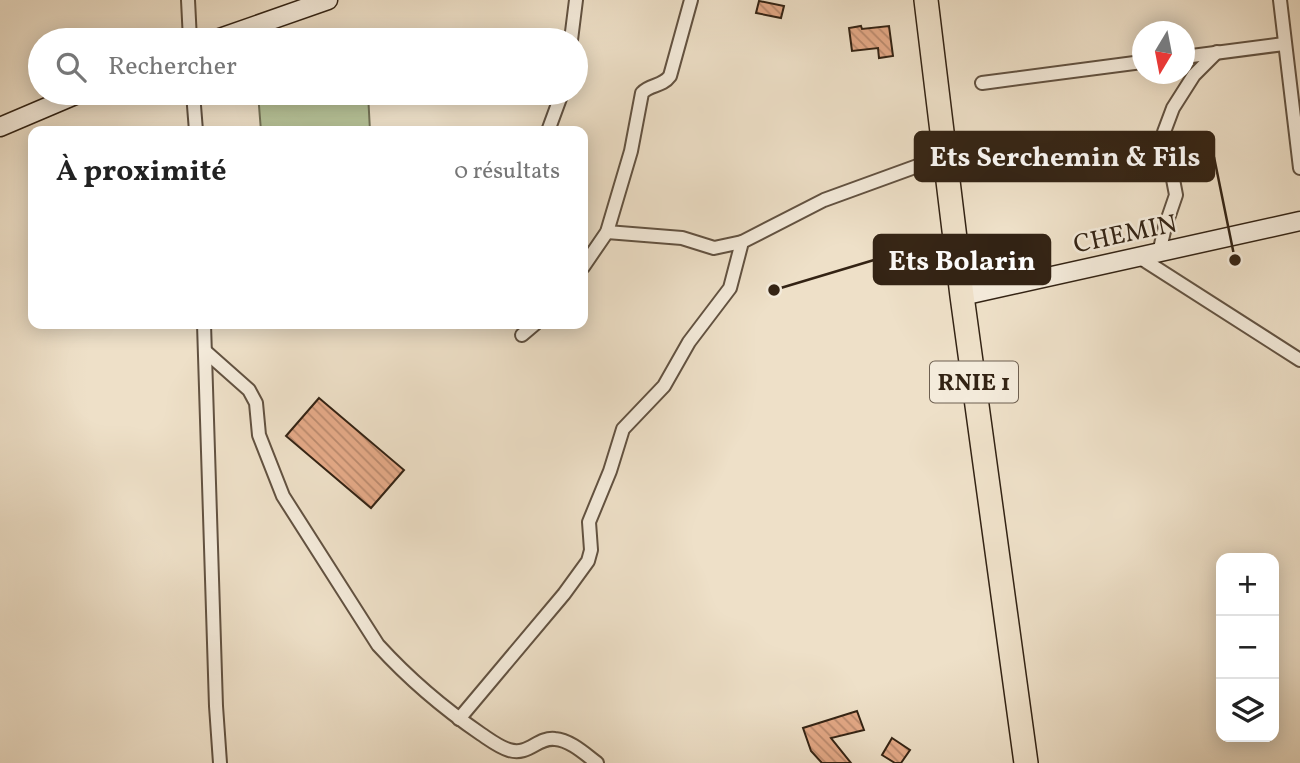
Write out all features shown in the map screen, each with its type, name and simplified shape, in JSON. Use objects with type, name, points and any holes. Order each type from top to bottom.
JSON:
[{"type":"highway","name":"RNIE 1","points":[[926,0],[962,296],[1026,763]]},
{"type":"street","points":[[188,0],[189,28]]},
{"type":"street","points":[[248,28],[328,0]]},
{"type":"street","points":[[572,28],[576,0]]},
{"type":"street","points":[[588,260],[607,232],[631,150],[642,93],[665,82],[670,76],[691,0]]},
{"type":"street","points":[[1280,0],[1300,168]]},
{"type":"street","points":[[1195,55],[1284,44]]},
{"type":"street","points":[[1159,253],[1176,195],[1164,132],[1173,108],[1194,75],[1217,52]]},
{"type":"street","points":[[982,83],[1132,63]]},
{"type":"street","points":[[0,127],[52,105]]},
{"type":"street","points":[[194,105],[196,126]]},
{"type":"street","points":[[550,126],[558,105]]},
{"type":"street","points":[[607,232],[682,238],[714,248],[742,242],[824,200],[945,156]]},
{"type":"street","name":"CHEMIN","points":[[962,296],[1300,221]]},
{"type":"street","points":[[459,719],[564,594],[588,561],[591,550],[589,522],[610,471],[623,429],[664,386],[689,342],[730,288],[742,242]]},
{"type":"street","points":[[1139,257],[1300,360]]},
{"type":"street","points":[[204,329],[220,763]]},
{"type":"street","points":[[522,335],[529,329]]},
{"type":"street","points":[[205,351],[249,390],[256,403],[259,435],[283,496],[378,645],[414,683],[459,719],[508,750],[528,750],[553,738],[564,741],[597,763]]},
{"type":"green space","points":[[259,105],[369,105],[370,126],[261,126]]},
{"type":"building","points":[[759,1],[784,6],[781,18],[756,13]]},
{"type":"building","points":[[861,26],[862,29],[889,26],[893,56],[879,58],[878,48],[852,51],[849,28]]},
{"type":"building","points":[[319,398],[404,470],[371,508],[286,436]]},
{"type":"building","points":[[857,711],[864,730],[831,738],[851,763],[822,763],[811,751],[803,728]]},
{"type":"building","points":[[892,738],[910,750],[901,763],[895,763],[882,755]]},
{"type":"place","name":"Ets Serchemin & Fils","points":[[1235,260]]},
{"type":"place","name":"Ets Bolarin","points":[[774,290]]}]
